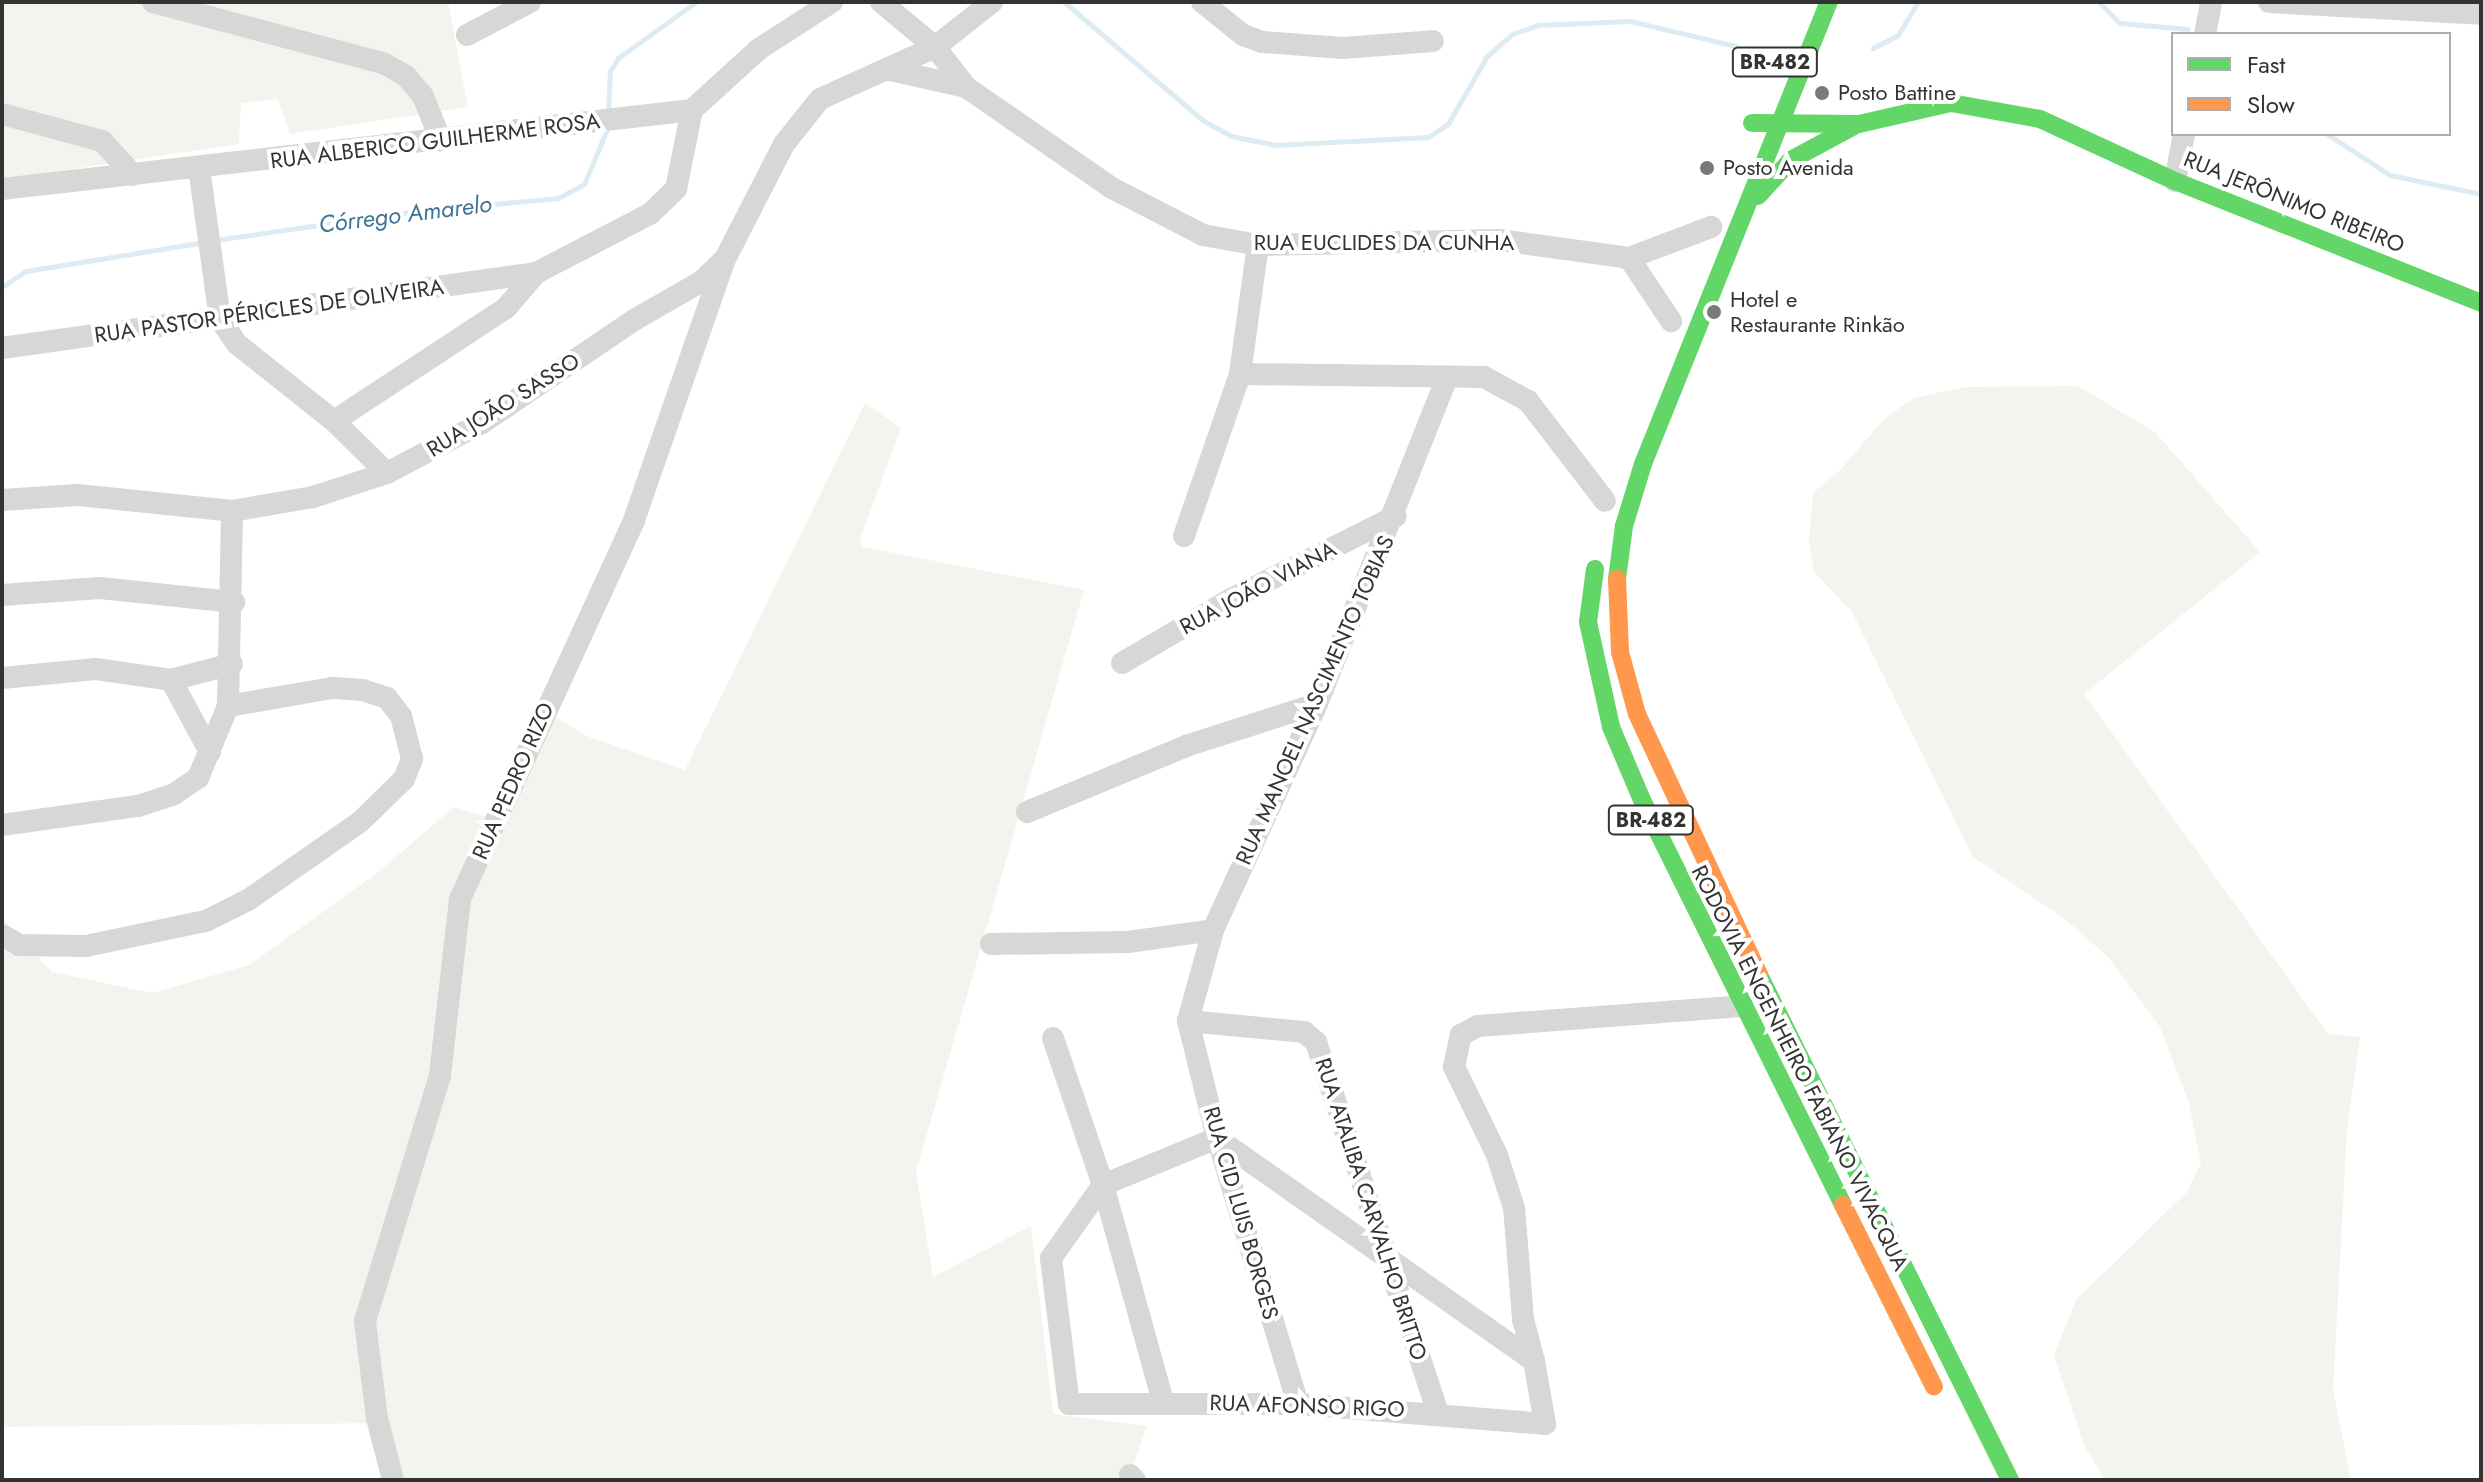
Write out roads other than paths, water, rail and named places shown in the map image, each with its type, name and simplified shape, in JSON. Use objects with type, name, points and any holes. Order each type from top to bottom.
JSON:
[{"type":"main road","name":"BR-482","points":[[1763,96],[1750,130],[1778,125],[1829,2]]},
{"type":"main road","name":"RUA JERÔNIMO RIBEIRO","points":[[1859,124],[1951,103],[1999,109],[2040,119],[2175,181],[2481,303]]},
{"type":"main road","points":[[1778,125],[1859,124]]},
{"type":"main road","points":[[1734,229],[1791,160],[1859,124]]},
{"type":"main road","name":"RODOVIA ENGENHEIRO FABIANO VIVACQUA","points":[[1778,125],[1734,229],[1643,464],[1624,526],[1616,598],[1620,652],[1637,714],[1711,879],[1854,1162],[2008,1480]]},
{"type":"main road","points":[[1791,160],[1798,125]]},
{"type":"main road","points":[[1700,254],[1720,205]]},
{"type":"main road","points":[[1668,328],[1682,294]]},
{"type":"main road","points":[[1600,526],[1609,491]]},
{"type":"main road","name":"RODOVIA ENGENHEIRO FABIANO VIVACQUA","points":[[1597,553],[1588,622],[1594,664],[1611,727],[1683,889],[1940,1400]]},
{"type":"main road","points":[[1683,889],[1711,879]]},
{"type":"main road","points":[[1826,1175],[1854,1162]]},
{"type":"main road","points":[[1981,1464],[2008,1480]]},
{"type":"street","points":[[153,2],[383,63],[406,76],[423,96],[441,141]]},
{"type":"street","points":[[467,35],[530,2]]},
{"type":"street","points":[[334,421],[506,308],[536,273],[650,214],[676,189],[692,110],[759,49],[832,2]]},
{"type":"street","name":"RUA EUCLIDES DA CUNHA","points":[[881,2],[935,47],[966,87],[1112,188],[1175,225],[1258,245],[1500,240],[1629,258],[1711,227]]},
{"type":"street","name":"RUA JOÃO SASSO","points":[[2,500],[78,495],[232,511],[313,497],[387,473],[524,396],[634,320],[702,281],[725,259],[784,144],[820,99],[935,47],[992,2]]},
{"type":"street","points":[[1202,2],[1243,35],[1262,42],[1343,48],[1433,41]]},
{"type":"street","points":[[2205,32],[2211,2]]},
{"type":"street","points":[[2269,2],[2481,14]]},
{"type":"street","points":[[886,69],[966,87]]},
{"type":"street","name":"RUA ALBERICO GUILHERME ROSA","points":[[2,189],[692,110]]},
{"type":"street","points":[[2,114],[102,141],[133,175]]},
{"type":"street","points":[[2175,181],[2184,136]]},
{"type":"street","points":[[199,168],[220,319],[248,353],[334,421],[387,473]]},
{"type":"street","points":[[1184,536],[1240,374],[1258,245]]},
{"type":"street","points":[[1629,258],[1668,328]]},
{"type":"street","name":"RUA PEDRO RIZO","points":[[393,1480],[377,1418],[365,1321],[440,1075],[460,899],[634,520],[725,259]]},
{"type":"street","name":"RUA PASTOR PÉRICLES DE OLIVEIRA","points":[[2,348],[220,319],[339,297],[536,273]]},
{"type":"street","points":[[1240,374],[1446,380],[1484,377],[1528,401],[1609,491]]},
{"type":"street","name":"RUA MANOEL NASCIMENTO TOBIAS","points":[[1188,1021],[1213,930],[1317,704],[1396,516],[1446,380]]},
{"type":"street","points":[[2,825],[138,806],[174,794],[198,778],[228,706],[234,602],[232,511]]},
{"type":"street","name":"RUA JOÃO VIANA","points":[[1122,663],[1233,598],[1396,516]]},
{"type":"street","points":[[2,595],[100,588],[234,602]]},
{"type":"street","points":[[2,678],[96,669],[171,680],[232,664]]},
{"type":"street","points":[[171,680],[210,752]]},
{"type":"street","points":[[2,935],[19,945],[86,946],[206,921],[248,900],[360,822],[404,779],[412,759],[401,716],[387,698],[363,690],[332,688],[228,706]]},
{"type":"street","points":[[1027,812],[1189,745],[1317,704]]},
{"type":"street","points":[[991,944],[1128,942],[1213,930]]},
{"type":"street","points":[[1534,1361],[1523,1319],[1514,1208],[1492,1144],[1454,1067],[1461,1035],[1478,1026],[1742,1006]]},
{"type":"street","name":"RUA CID LUIS BORGES","points":[[1188,1021],[1217,1138],[1298,1404]]},
{"type":"street","name":"RUA ATALIBA CARVALHO BRITTO","points":[[1188,1021],[1304,1032],[1316,1042],[1437,1411]]},
{"type":"street","points":[[1053,1038],[1103,1185],[1163,1402]]},
{"type":"street","points":[[1103,1185],[1217,1138],[1387,1261],[1534,1361]]},
{"type":"street","name":"RUA AFONSO RIGO","points":[[1103,1185],[1051,1258],[1069,1404],[1298,1404],[1437,1411],[1545,1424],[1534,1361]]},
{"type":"waterway","name":"Córrego Amarelo","points":[[608,113],[610,71],[618,58],[696,2]]},
{"type":"waterway","name":"Córrego Amarelo","points":[[1064,2],[1204,121],[1231,136],[1276,145],[1428,137],[1448,124],[1487,56],[1512,34],[1538,25],[1630,21],[1736,46]]},
{"type":"waterway","name":"Córrego Amarelo","points":[[1873,48],[1898,35],[1918,2]]},
{"type":"waterway","name":"Córrego Amarelo","points":[[2099,2],[2119,23],[2188,29]]},
{"type":"waterway","name":"Córrego Amarelo","points":[[215,240],[410,212],[558,198],[584,184],[608,127]]},
{"type":"waterway","name":"Córrego Amarelo","points":[[2330,136],[2390,175],[2481,194]]},
{"type":"waterway","name":"Córrego Amarelo","points":[[2,287],[26,271],[205,242]]},
{"type":"place","name":"Posto Battine","points":[[1822,93]]},
{"type":"place","name":"Posto Avenida","points":[[1707,168]]},
{"type":"place","name":"Hotel e Restaurante Rinkão","points":[[1714,312]]}]
